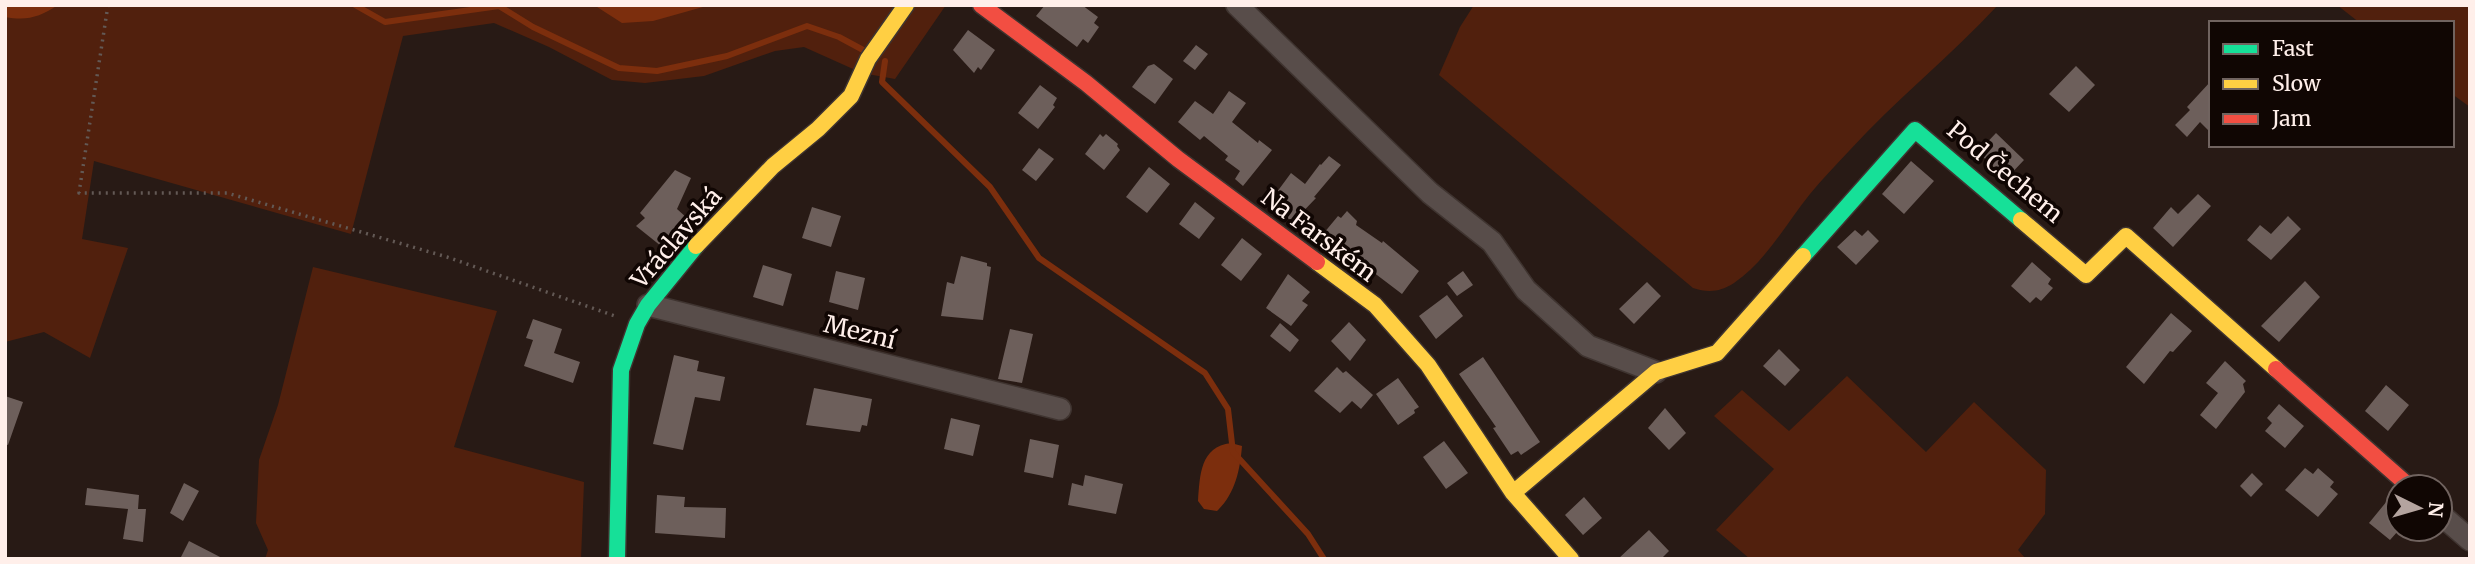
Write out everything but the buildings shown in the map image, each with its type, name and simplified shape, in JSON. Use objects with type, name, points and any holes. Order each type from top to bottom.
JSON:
[{"type":"street","name":"Vráclavská","points":[[617,559],[621,370],[637,324],[648,305],[690,252],[731,208],[772,166],[818,129],[851,96],[872,54],[906,5]]},
{"type":"street","name":"Na Farském","points":[[981,5],[1086,83],[1178,159],[1375,304],[1428,365],[1513,493],[1571,559]]},
{"type":"street","points":[[1237,5],[1430,193],[1492,242],[1526,290],[1588,346],[1656,372]]},
{"type":"street","name":"Pod Čechem","points":[[1513,493],[1656,372],[1717,353],[1915,130],[2086,275],[2126,236],[2394,473]]},
{"type":"street","name":"Mezní","points":[[648,305],[1060,410]]},
{"type":"street","points":[[2454,526],[2470,540]]},
{"type":"path","points":[[108,5],[79,193],[227,193],[447,257],[637,324]]},
{"type":"shaded area","points":[[5,5],[946,5],[895,79],[862,73],[804,47],[775,51],[704,76],[645,83],[612,80],[549,47],[494,23],[403,36],[351,234],[94,161],[82,239],[128,248],[90,358],[44,332],[5,342]]},
{"type":"shaded area","points":[[5,5],[58,5],[39,15],[20,18],[5,17]]},
{"type":"shaded area","points":[[594,5],[710,5],[653,21],[622,23]]},
{"type":"shaded area","points":[[1474,5],[1998,5],[1829,172],[1775,242],[1746,274],[1729,286],[1704,291],[1693,288],[1439,75],[1460,27]]},
{"type":"shaded area","points":[[2337,5],[2470,5],[2470,107],[2454,95],[2454,21],[2357,21]]},
{"type":"shaded area","points":[[313,267],[497,311],[454,447],[584,482],[581,559],[265,559],[268,550],[256,523],[259,460],[278,405]]},
{"type":"shaded area","points":[[1847,376],[1926,452],[1974,402],[2046,470],[2045,514],[2018,550],[2026,559],[1750,559],[1716,530],[1774,469],[1714,416],[1742,390],[1789,431]]},
{"type":"shaded area","points":[[1231,443],[1242,446],[1232,490],[1217,511],[1204,509],[1198,501],[1201,472],[1207,456],[1213,450]]},
{"type":"waterway","points":[[355,5],[385,22],[499,6],[533,27],[619,68],[657,71],[727,56],[807,26],[839,37],[865,51]]},
{"type":"waterway","points":[[885,61],[882,82],[990,187],[1039,258],[1205,373],[1228,409],[1233,452],[1308,534],[1324,559]]},
{"type":"traffic: fast","points":[[1803,256],[1915,130],[2021,220]]},
{"type":"traffic: fast","points":[[617,559],[621,370],[637,324],[648,305],[696,246]]},
{"type":"traffic: slow","points":[[696,246],[773,166],[818,129],[851,96],[868,59],[906,5]]},
{"type":"traffic: slow","points":[[2021,220],[2086,275],[2126,236],[2276,369]]},
{"type":"traffic: slow","points":[[1513,493],[1656,372],[1717,353],[1803,256]]},
{"type":"traffic: slow","points":[[1317,262],[1375,305],[1428,365],[1513,493],[1571,559]]},
{"type":"traffic: jam","points":[[981,5],[1086,83],[1178,159],[1317,262]]},
{"type":"traffic: jam","points":[[2276,369],[2394,473]]}]
